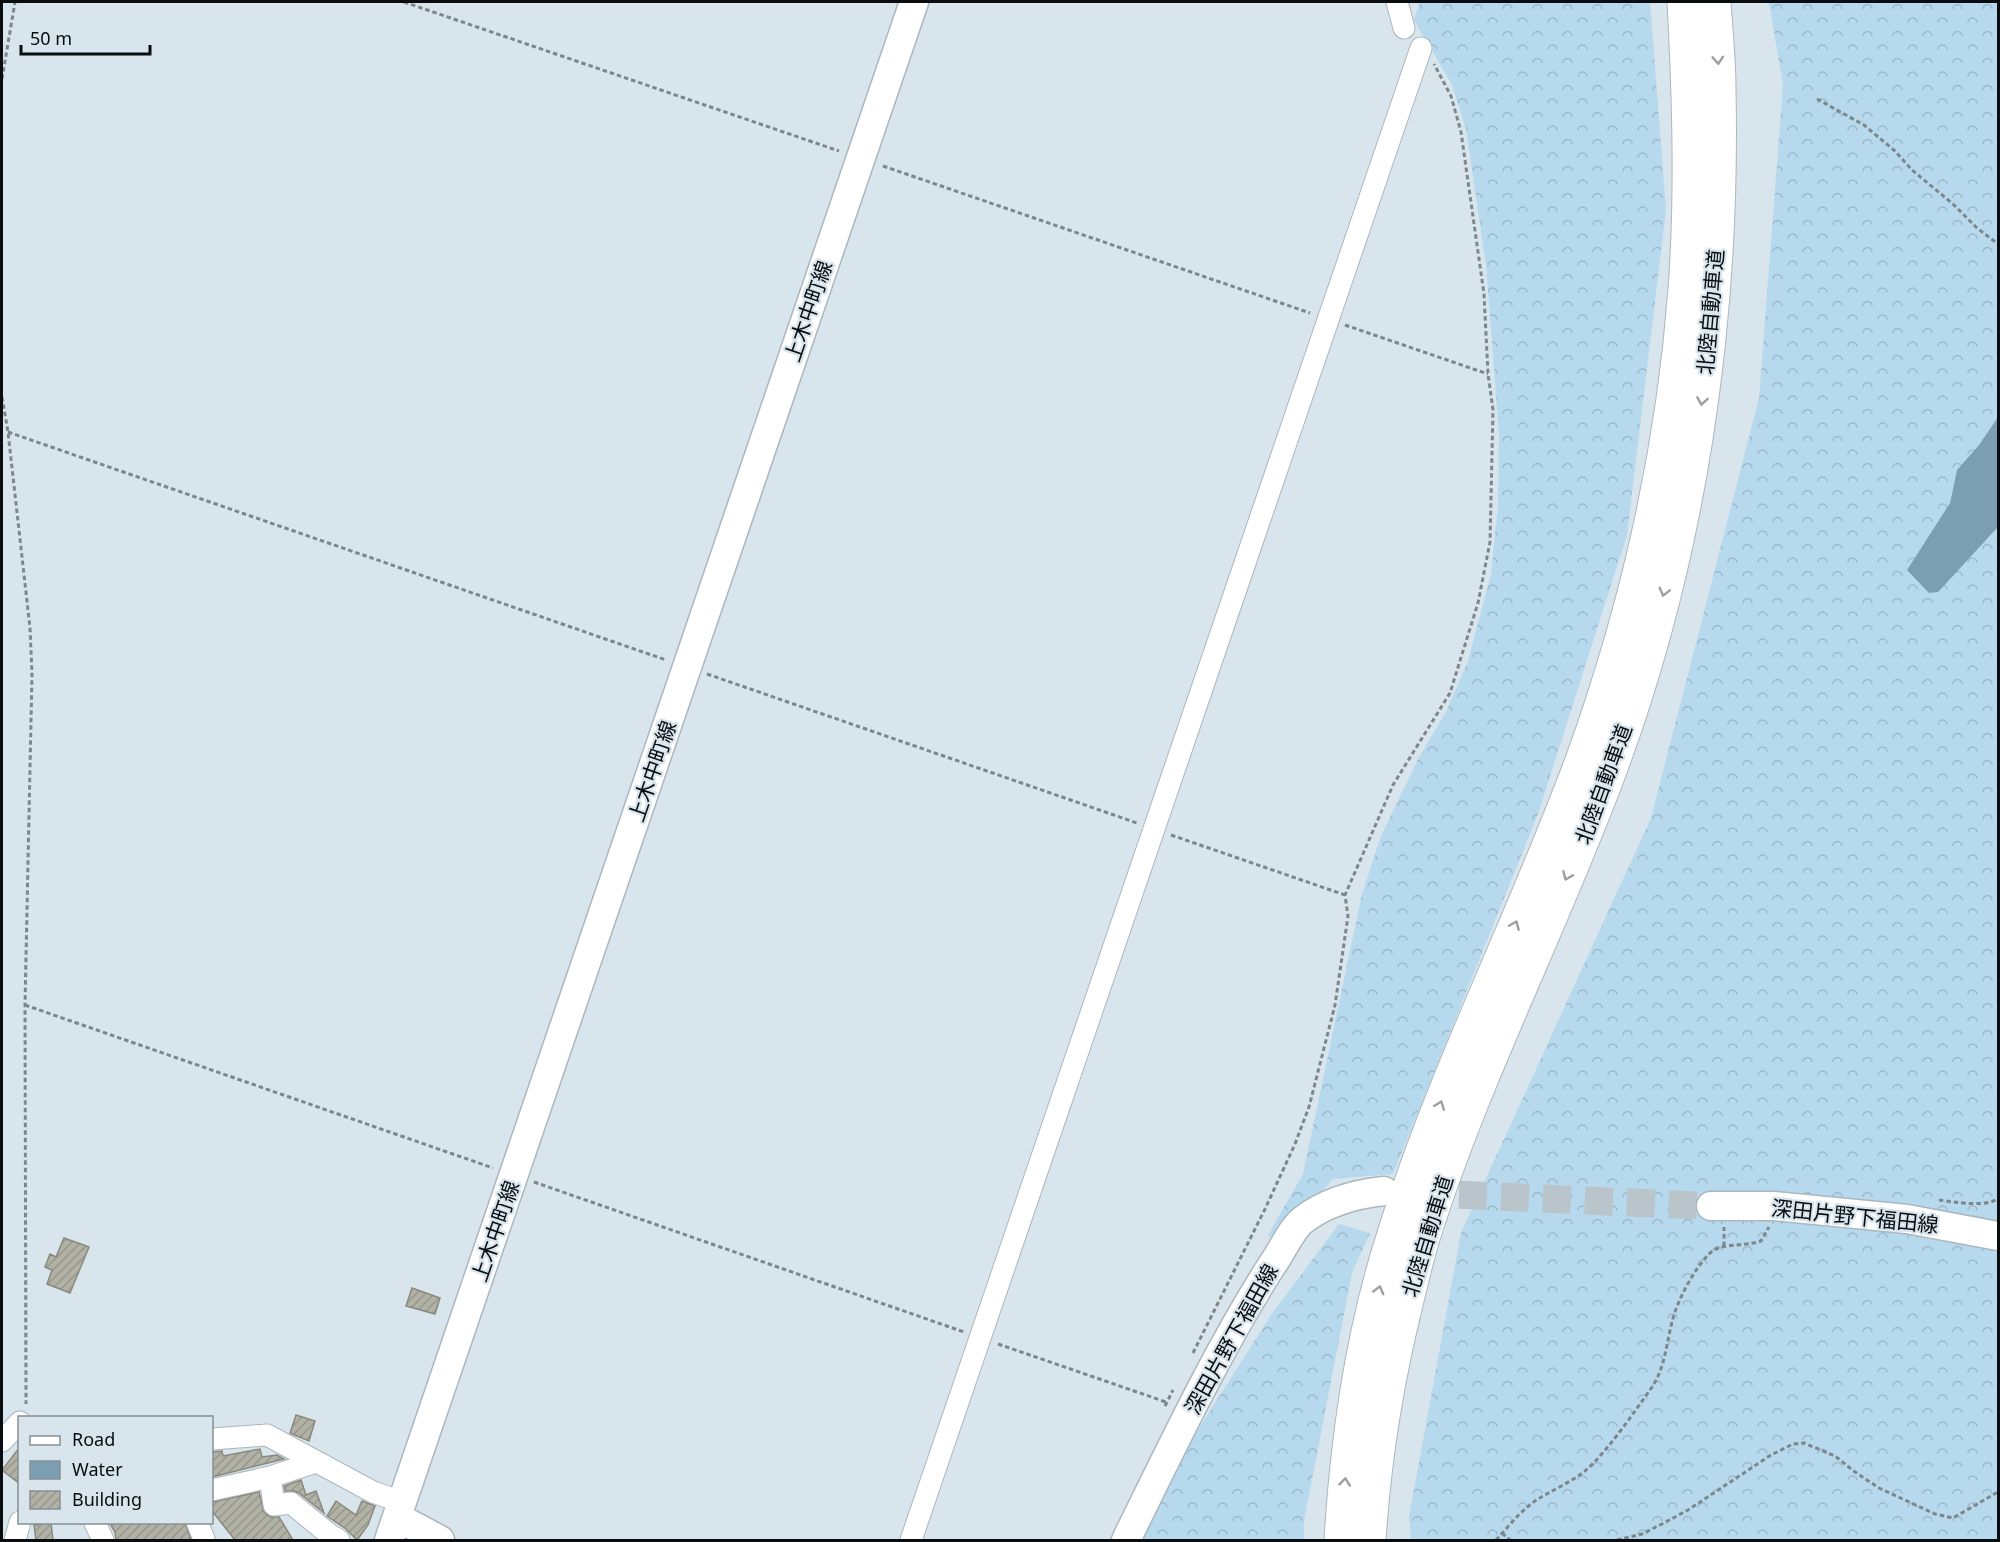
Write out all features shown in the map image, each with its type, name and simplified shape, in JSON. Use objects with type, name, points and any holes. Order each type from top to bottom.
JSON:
[{"type":"highway","name":"北陸自動車道","points":[[1341,1540],[1351,1426],[1367,1333],[1393,1236],[1425,1143],[1454,1070],[1550,843],[1584,756],[1613,668],[1640,569],[1670,412],[1685,290],[1689,193],[1689,96],[1684,2]]},
{"type":"highway","name":"北陸自動車道","points":[[1370,1540],[1382,1422],[1399,1334],[1421,1244],[1450,1158],[1609,772],[1640,680],[1665,591],[1685,504],[1703,391],[1714,290],[1719,192],[1719,88],[1714,2]]},
{"type":"main road","name":"上木中町線","points":[[396,1520],[914,2]]},
{"type":"main road","name":"深田片野下福田線","points":[[1126,1540],[1191,1409],[1263,1280],[1301,1221],[1329,1204],[1384,1191]]},
{"type":"main road","name":"深田片野下福田線","points":[[1711,1206],[1780,1207],[1907,1219],[1998,1236]]},
{"type":"main road","points":[[396,1520],[441,1540]]},
{"type":"street","points":[[1397,2],[1404,28]]},
{"type":"street","points":[[911,1540],[1421,48]]},
{"type":"street","points":[[2,1441],[18,1425]]},
{"type":"street","points":[[213,1440],[267,1435],[373,1492],[396,1520]]},
{"type":"street","points":[[213,1490],[270,1477],[316,1462]]},
{"type":"street","points":[[270,1477],[274,1505],[291,1503],[339,1540]]},
{"type":"street","points":[[15,1540],[19,1524]]},
{"type":"path","points":[[2,79],[15,2]]},
{"type":"path","points":[[404,2],[1488,374]]},
{"type":"path","points":[[1189,1361],[1265,1209],[1295,1144],[1309,1107],[1335,1005],[1348,916],[1345,895],[1393,785],[1450,693],[1478,603],[1490,543],[1493,410],[1488,374],[1484,294],[1461,132],[1451,96],[1435,64],[1421,48]]},
{"type":"path","points":[[1817,99],[1864,125],[1977,228],[1998,244]]},
{"type":"path","points":[[2,397],[31,639],[32,673],[25,1005],[25,1416]]},
{"type":"path","points":[[25,1005],[1166,1402]]},
{"type":"path","points":[[1496,1540],[1535,1501],[1584,1472],[1652,1387],[1660,1373],[1675,1311],[1699,1265],[1718,1248],[1749,1245],[1761,1241],[1780,1207]]},
{"type":"path","points":[[1164,1410],[1174,1388]]},
{"type":"path","points":[[1617,1540],[1642,1534],[1688,1510],[1770,1455],[1793,1444],[1804,1443],[1835,1456],[1880,1488],[1935,1514],[1953,1518],[1998,1492]]},
{"type":"path","points":[[1502,1533],[1510,1540]]},
{"type":"green space","points":[[1420,2],[1650,2],[1666,210],[1627,535],[1538,814],[1393,1174],[1333,1179],[1278,1241],[1268,1235],[1303,1174],[1362,894],[1381,836],[1419,757],[1446,712],[1468,661],[1491,574],[1498,505],[1499,434],[1486,265],[1466,129],[1452,85],[1414,20]]},
{"type":"green space","points":[[1769,2],[1998,2],[1998,417],[1979,445],[1957,470],[1950,503],[1907,570],[1988,539],[1998,527],[1998,1540],[1411,1540],[1409,1517],[1461,1233],[1651,818],[1759,398],[1783,85]]},
{"type":"green space","points":[[1339,1224],[1370,1233],[1352,1273],[1304,1521],[1304,1540],[1139,1540],[1189,1444],[1271,1315]]},
{"type":"water","points":[[1998,417],[1998,527],[1938,592],[1929,593],[1907,570],[1950,503],[1957,470],[1979,445]]},
{"type":"building","points":[[64,1238],[89,1247],[70,1293],[47,1284],[52,1270],[45,1267],[50,1254],[56,1257]]},
{"type":"building","points":[[412,1288],[440,1298],[435,1314],[406,1306]]},
{"type":"building","points":[[296,1415],[315,1421],[309,1441],[290,1433]]},
{"type":"building","points":[[260,1449],[262,1457],[277,1455],[284,1459],[213,1477],[213,1452],[222,1451],[223,1456]]},
{"type":"building","points":[[18,1450],[18,1482],[2,1470]]},
{"type":"building","points":[[301,1480],[306,1495],[316,1491],[324,1513],[299,1493],[285,1491],[284,1486]]},
{"type":"building","points":[[259,1492],[264,1512],[270,1517],[279,1517],[293,1540],[235,1540],[213,1512],[213,1502]]},
{"type":"building","points":[[336,1501],[356,1515],[362,1501],[375,1506],[368,1525],[357,1540],[327,1516]]},
{"type":"building","points":[[51,1524],[53,1540],[36,1540],[34,1525]]},
{"type":"building","points":[[110,1524],[186,1524],[191,1540],[116,1540]]},
{"type":"tunnel","points":[[1417,1193],[1711,1206]]}]
